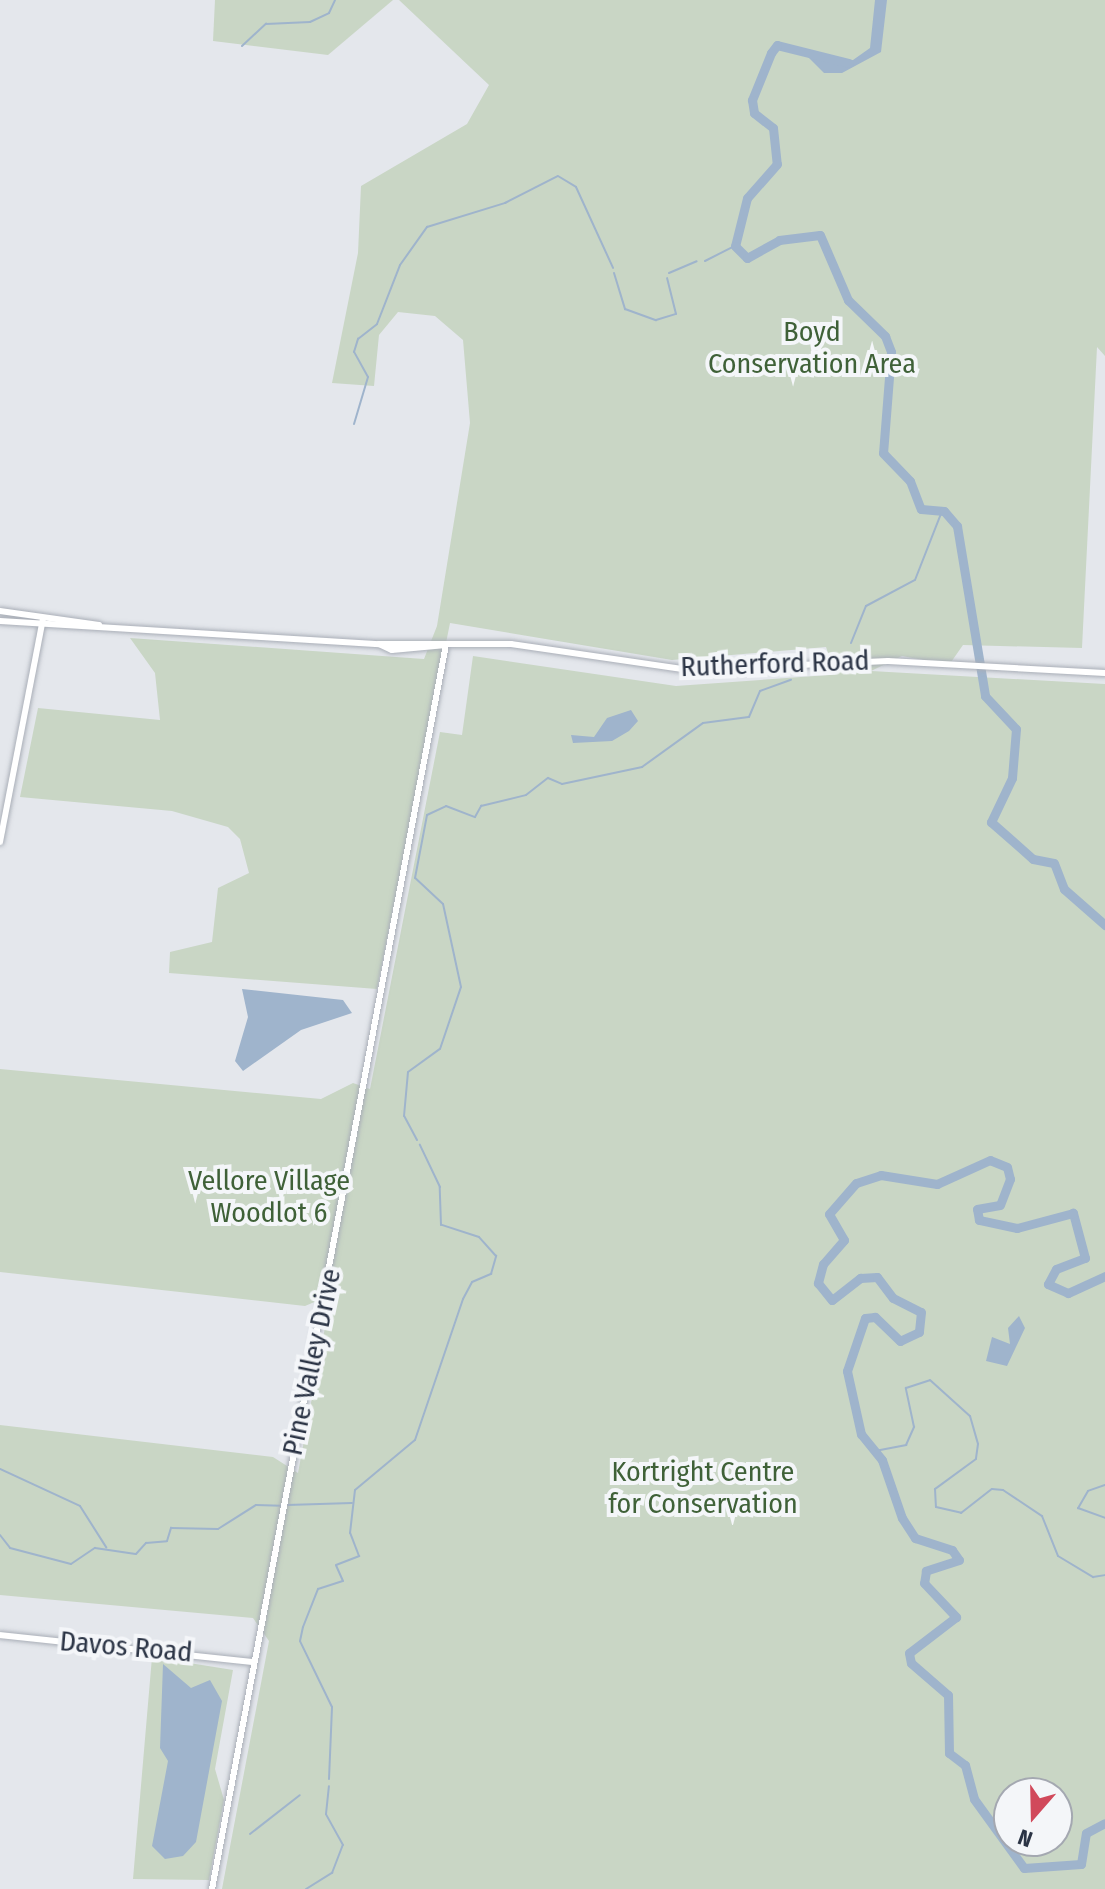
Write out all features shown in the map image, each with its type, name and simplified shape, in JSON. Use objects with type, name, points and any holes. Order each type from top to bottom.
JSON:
[{"type":"street","name":"Rutherford Road","points":[[0,611],[103,626]]},
{"type":"street","name":"Rutherford Road","points":[[0,621],[379,644],[511,644],[689,670],[947,666],[1105,673]]},
{"type":"street","points":[[0,842],[42,622]]},
{"type":"street","name":"Rutherford Road","points":[[379,644],[392,650],[446,645]]},
{"type":"street","name":"Pine Valley Drive","points":[[212,1889],[252,1662],[346,1198],[446,645]]},
{"type":"street","name":"Davos Road","points":[[0,1635],[252,1662]]},
{"type":"green space","points":[[215,0],[393,0],[328,55],[213,41]]},
{"type":"green space","points":[[399,0],[1105,0],[1105,356],[1097,347],[1082,648],[963,645],[949,665],[902,656],[871,671],[1105,684],[1105,1889],[222,1889],[269,1641],[253,1618],[0,1595],[0,1425],[273,1457],[298,1473],[331,1295],[305,1306],[0,1272],[0,1069],[321,1099],[353,1083],[370,1089],[440,732],[462,735],[473,656],[676,686],[829,675],[833,668],[826,647],[672,660],[450,623],[377,989],[169,973],[170,952],[212,942],[218,888],[249,873],[240,839],[228,827],[172,811],[20,797],[38,708],[160,720],[155,673],[130,638],[424,659],[437,626],[470,423],[463,340],[435,316],[398,312],[379,335],[374,386],[332,383],[358,253],[361,186],[467,124],[489,85]]},
{"type":"green space","points":[[152,1657],[233,1670],[215,1769],[224,1800],[209,1880],[133,1879]]},
{"type":"water","points":[[875,0],[887,0],[881,52],[842,73],[824,73],[803,52],[837,64],[853,60],[870,48]]},
{"type":"water","points":[[631,710],[638,721],[629,731],[612,741],[573,743],[571,735],[594,737],[607,718]]},
{"type":"water","points":[[242,989],[343,1000],[352,1013],[301,1030],[243,1071],[235,1061],[248,1017]]},
{"type":"water","points":[[1019,1316],[1025,1328],[1007,1366],[986,1361],[992,1337],[1010,1344],[1008,1328]]},
{"type":"water","points":[[163,1664],[191,1688],[210,1680],[222,1701],[196,1842],[183,1856],[165,1859],[152,1846],[168,1761],[160,1748]]},
{"type":"waterway","points":[[242,46],[266,24],[310,22],[329,13],[335,0]]},
{"type":"waterway","points":[[849,63],[777,45],[771,53],[752,100],[754,113],[773,128],[777,164],[747,198],[735,246],[747,258],[779,240],[820,235],[848,300],[885,336],[891,352],[883,453],[910,481],[921,509],[944,511],[957,526],[985,696],[1016,729],[1012,778],[991,822],[1033,859],[1054,863],[1064,889],[1105,925]]},
{"type":"waterway","points":[[354,424],[368,377],[354,352],[358,339],[377,324],[400,265],[427,227],[505,203],[558,176],[576,187],[613,268]]},
{"type":"waterway","points":[[705,261],[735,246]]},
{"type":"waterway","points":[[669,273],[697,261]]},
{"type":"waterway","points":[[614,273],[625,309],[656,320],[676,314],[667,278]]},
{"type":"waterway","points":[[851,643],[866,606],[915,580],[942,511]]},
{"type":"waterway","points":[[417,1140],[404,1116],[408,1072],[440,1049],[461,987],[443,904],[415,878],[427,815],[446,806],[475,817],[481,806],[526,795],[548,778],[562,784],[642,767],[703,723],[749,717],[760,691],[791,680]]},
{"type":"waterway","points":[[329,1779],[332,1707],[300,1641],[303,1627],[318,1589],[343,1581],[336,1565],[359,1556],[350,1533],[355,1490],[415,1440],[463,1299],[472,1282],[491,1274],[496,1256],[479,1237],[441,1225],[440,1187],[420,1145]]},
{"type":"waterway","points":[[1105,1276],[1068,1293],[1048,1284],[1056,1269],[1085,1258],[1073,1213],[1017,1228],[979,1220],[977,1209],[1000,1205],[1010,1179],[1007,1167],[990,1160],[937,1184],[881,1175],[856,1183],[829,1214],[844,1240],[823,1264],[818,1283],[832,1300],[860,1278],[877,1277],[893,1298],[921,1312],[919,1332],[900,1341],[875,1317],[865,1318],[847,1371],[861,1434],[882,1460],[902,1518],[915,1538],[952,1550],[959,1560],[926,1571],[924,1583],[956,1617],[909,1653],[911,1663],[948,1695],[949,1753],[965,1765],[974,1799],[1024,1868],[1081,1864],[1086,1833],[1105,1823]]},
{"type":"waterway","points":[[875,1451],[906,1445],[914,1427],[906,1388],[930,1380],[970,1416],[978,1444],[976,1459],[935,1489],[936,1507],[961,1513],[992,1489],[1003,1490],[1042,1516],[1058,1556],[1093,1577],[1105,1575]]},
{"type":"waterway","points":[[0,1469],[80,1506],[106,1547]]},
{"type":"waterway","points":[[1105,1485],[1088,1491],[1078,1508],[1105,1518]]},
{"type":"waterway","points":[[287,1505],[352,1503]]},
{"type":"waterway","points":[[0,1535],[10,1548],[71,1564],[95,1548],[136,1554],[146,1543],[167,1541],[171,1528],[218,1529],[256,1505],[281,1506]]},
{"type":"waterway","points":[[306,1889],[332,1873],[343,1845],[326,1814],[329,1786]]},
{"type":"waterway","points":[[250,1834],[300,1795]]},
{"type":"park label","name":"Boyd Conservation Area","points":[[812,348]]},
{"type":"park label","name":"Vellore Village Woodlot 6","points":[[269,1197]]},
{"type":"park label","name":"Kortright Centre for Conservation","points":[[703,1488]]}]
